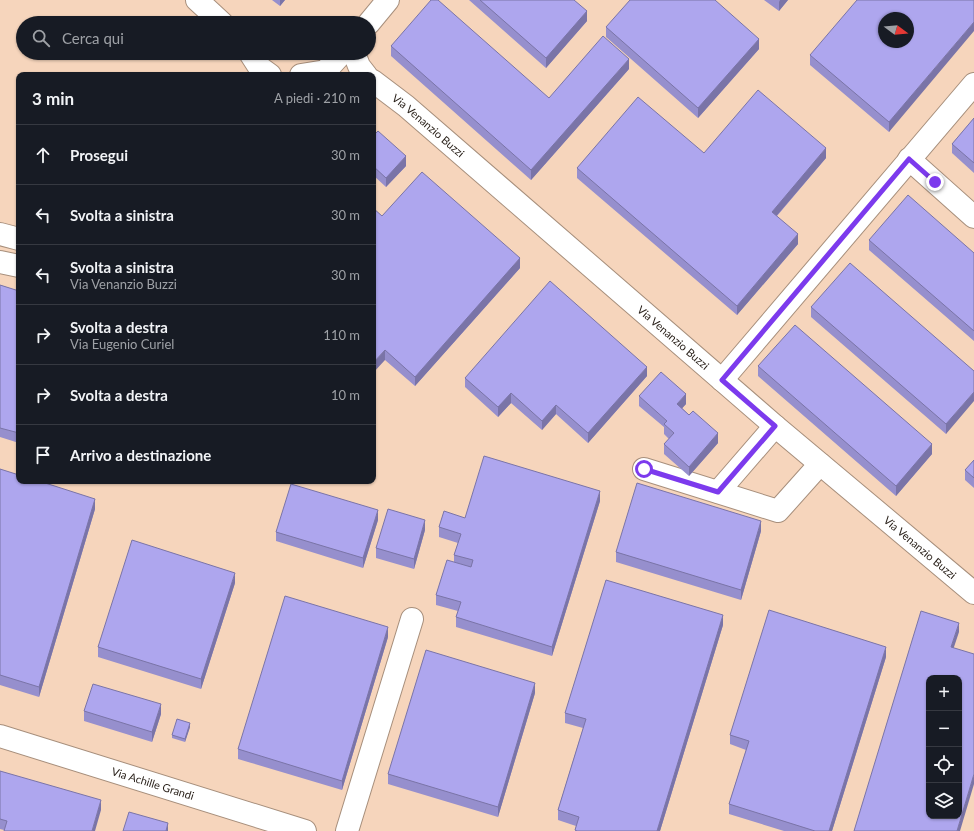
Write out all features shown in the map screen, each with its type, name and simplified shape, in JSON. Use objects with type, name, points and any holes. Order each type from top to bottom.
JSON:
[{"type":"street","points":[[197,0],[214,16]]},
{"type":"street","points":[[375,16],[388,0]]},
{"type":"street","points":[[255,60],[264,72]]},
{"type":"street","points":[[325,72],[336,60]]},
{"type":"street","points":[[357,60],[364,72]]},
{"type":"street","name":"Via Venanzio Buzzi","points":[[376,83],[406,106],[775,426],[974,593]]},
{"type":"street","points":[[722,380],[974,84]]},
{"type":"street","points":[[909,159],[974,217]]},
{"type":"street","points":[[0,234],[16,238]]},
{"type":"street","points":[[0,262],[16,265]]},
{"type":"street","points":[[718,492],[775,426]]},
{"type":"street","points":[[644,469],[778,511],[820,464]]},
{"type":"street","points":[[347,831],[412,619]]},
{"type":"street","name":"Via Achille Grandi","points":[[0,736],[305,831]]},
{"type":"shaded area","points":[[0,0],[974,0],[974,831],[0,831]]},
{"type":"building","points":[[431,0],[438,0],[549,98],[603,36],[629,59],[531,170],[391,46]]},
{"type":"building","points":[[480,0],[574,0],[587,11],[546,58]]},
{"type":"building","points":[[630,0],[715,0],[759,39],[698,108],[606,27]]},
{"type":"building","points":[[857,0],[974,0],[974,22],[889,122],[810,55]]},
{"type":"building","points":[[758,90],[826,148],[772,212],[798,234],[737,306],[577,168],[638,97],[704,153]]},
{"type":"building","points":[[974,118],[974,163],[952,144]]},
{"type":"building","points":[[378,131],[406,156],[386,178],[376,169],[376,133]]},
{"type":"building","points":[[422,172],[520,258],[415,377],[385,350],[376,360],[376,211],[382,216]]},
{"type":"building","points":[[908,195],[974,253],[974,331],[869,240]]},
{"type":"building","points":[[850,263],[974,371],[974,392],[946,424],[811,307]]},
{"type":"building","points":[[550,281],[647,367],[588,433],[556,405],[542,421],[511,393],[498,407],[465,378]]},
{"type":"building","points":[[0,285],[16,290],[16,432],[0,428]]},
{"type":"building","points":[[795,325],[932,444],[896,486],[758,366]]},
{"type":"building","points":[[661,372],[686,394],[677,404],[689,415],[693,411],[718,433],[689,467],[664,444],[674,433],[664,424],[667,421],[639,396]]},
{"type":"building","points":[[484,456],[600,491],[552,647],[456,617],[461,602],[436,595],[447,560],[471,567],[473,560],[454,555],[461,534],[439,527],[444,511],[465,518]]},
{"type":"building","points":[[974,460],[974,478],[965,470]]},
{"type":"building","points":[[0,469],[16,474],[16,484],[48,484],[95,499],[39,687],[0,675]]},
{"type":"building","points":[[637,483],[761,521],[741,590],[616,552]]},
{"type":"building","points":[[291,484],[378,510],[363,558],[276,532]]},
{"type":"building","points":[[388,509],[425,520],[414,559],[376,548]]},
{"type":"building","points":[[132,540],[235,573],[201,679],[98,647]]},
{"type":"building","points":[[606,580],[723,615],[657,831],[577,831],[575,830],[579,817],[558,810],[586,719],[565,713]]},
{"type":"building","points":[[285,596],[388,627],[342,781],[238,749]]},
{"type":"building","points":[[769,610],[886,647],[829,831],[815,831],[729,804],[749,741],[730,735]]},
{"type":"building","points":[[921,611],[959,623],[951,647],[974,654],[974,774],[962,814],[962,675],[926,675],[926,819],[961,819],[957,831],[854,831]]},
{"type":"building","points":[[426,650],[535,683],[498,807],[388,774]]},
{"type":"building","points":[[93,684],[161,704],[152,732],[84,711]]},
{"type":"building","points":[[177,719],[190,723],[185,739],[172,735]]},
{"type":"building","points":[[0,771],[101,800],[92,831],[4,831],[7,821],[0,819]]},
{"type":"building","points":[[129,812],[168,823],[166,831],[123,831]]},
{"type":"route","points":[[644,469],[718,492],[775,426],[722,380],[909,159],[935,182]]}]
